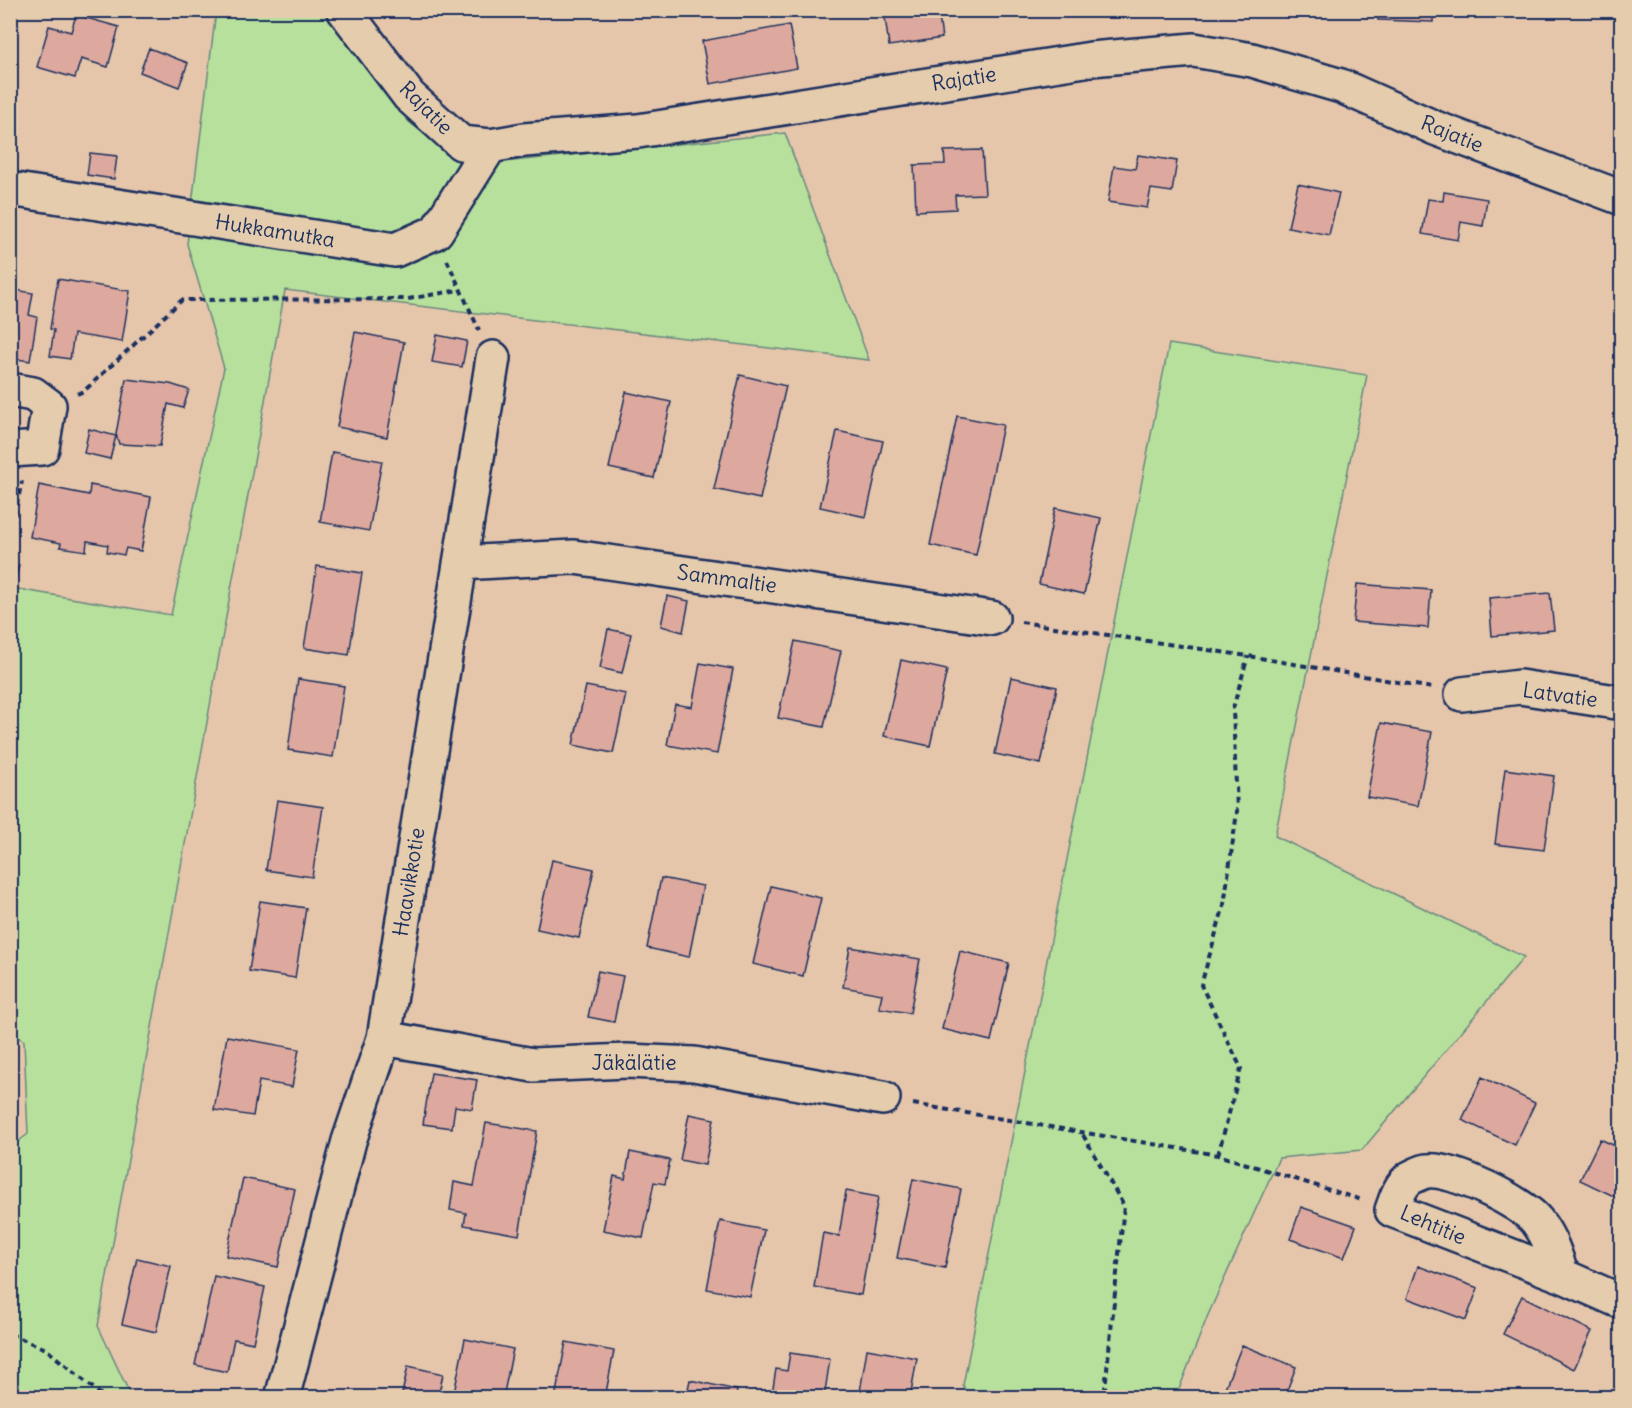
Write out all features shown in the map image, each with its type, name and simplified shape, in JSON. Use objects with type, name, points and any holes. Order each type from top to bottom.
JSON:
[{"type":"street","name":"Rajatie","points":[[344,10],[409,96],[461,143],[490,146],[689,124],[1091,59],[1194,51],[1252,60],[1341,86],[1435,128],[1622,198]]},
{"type":"street","points":[[436,232],[490,146]]},
{"type":"street","name":"Hukkamutka","points":[[10,189],[395,250],[436,232]]},
{"type":"street","name":"Haavikkotie","points":[[282,1398],[349,1141],[384,1038],[493,357]]},
{"type":"street","points":[[10,390],[33,394],[49,406],[26,449]]},
{"type":"street","name":"Sammaltie","points":[[460,563],[574,556],[992,618]]},
{"type":"street","name":"Latvatie","points":[[1462,694],[1520,687],[1622,703]]},
{"type":"street","name":"Jäkälätie","points":[[384,1038],[533,1065],[627,1061],[694,1064],[883,1098]]},
{"type":"street","name":"Lehtitie","points":[[1561,1275],[1554,1248],[1538,1221],[1523,1206],[1448,1173],[1428,1171],[1408,1179],[1392,1210],[1561,1275],[1622,1302]]},
{"type":"path","points":[[436,232],[459,290],[493,357]]},
{"type":"path","points":[[49,406],[84,391],[182,300],[408,299],[459,290]]},
{"type":"path","points":[[10,536],[23,479],[26,449]]},
{"type":"path","points":[[992,618],[1248,656],[1462,694]]},
{"type":"path","points":[[1218,1155],[1241,1068],[1201,985],[1224,905],[1237,812],[1233,708],[1248,656]]},
{"type":"path","points":[[10,1082],[15,1110],[10,1151]]},
{"type":"path","points":[[883,1098],[1083,1134],[1218,1155],[1392,1210]]},
{"type":"path","points":[[1083,1134],[1124,1206],[1104,1398]]},
{"type":"path","points":[[10,1334],[46,1348],[105,1398]]},
{"type":"green space","points":[[216,11],[322,11],[409,122],[444,149],[504,162],[785,133],[869,360],[285,290],[98,1326],[130,1394],[141,1397],[11,1397],[11,1147],[28,1134],[24,1041],[11,1032],[11,588],[171,615],[224,368],[187,244]]},
{"type":"green space","points":[[1169,344],[1367,375],[1275,836],[1524,957],[1362,1150],[1279,1158],[1208,1315],[1176,1397],[969,1397],[963,1385]]},
{"type":"building","points":[[884,10],[938,10],[942,38],[889,46]]},
{"type":"building","points":[[1378,10],[1433,10],[1433,22],[1378,20]]},
{"type":"building","points":[[76,15],[119,27],[108,67],[81,59],[75,78],[37,67],[49,26],[71,32]]},
{"type":"building","points":[[789,25],[797,68],[710,84],[702,41]]},
{"type":"building","points":[[149,48],[188,63],[179,87],[140,72]]},
{"type":"building","points":[[982,150],[985,194],[955,195],[956,209],[916,211],[914,165],[945,164],[944,151]]},
{"type":"building","points":[[90,153],[117,156],[114,179],[87,175]]},
{"type":"building","points":[[1138,155],[1177,161],[1172,192],[1151,189],[1147,208],[1108,202],[1114,166],[1135,169]]},
{"type":"building","points":[[1298,184],[1339,193],[1329,235],[1288,227]]},
{"type":"building","points":[[1444,192],[1487,199],[1483,226],[1461,222],[1458,240],[1422,234],[1428,199],[1443,201]]},
{"type":"building","points":[[58,279],[130,291],[122,342],[74,334],[70,359],[50,356],[54,330],[50,329]]},
{"type":"building","points":[[10,289],[33,293],[29,315],[37,317],[30,361],[10,358]]},
{"type":"building","points":[[355,332],[404,342],[387,437],[337,427]]},
{"type":"building","points":[[437,335],[467,341],[462,367],[432,362]]},
{"type":"building","points":[[740,375],[786,386],[760,499],[714,489]]},
{"type":"building","points":[[126,379],[170,384],[189,390],[183,408],[168,404],[160,446],[119,444],[116,434]]},
{"type":"building","points":[[626,392],[671,402],[654,478],[609,468]]},
{"type":"building","points":[[957,416],[1003,425],[976,555],[930,545]]},
{"type":"building","points":[[89,429],[116,436],[110,459],[84,453]]},
{"type":"building","points":[[837,431],[883,441],[866,517],[820,507]]},
{"type":"building","points":[[332,452],[382,461],[369,531],[320,522]]},
{"type":"building","points":[[39,485],[89,495],[90,485],[151,497],[141,551],[126,548],[124,555],[107,552],[108,545],[87,541],[86,551],[60,547],[61,543],[30,537]]},
{"type":"building","points":[[1055,508],[1101,518],[1084,594],[1039,584]]},
{"type":"building","points":[[11,563],[19,565],[16,578],[10,577]]},
{"type":"building","points":[[317,566],[362,573],[349,655],[304,648]]},
{"type":"building","points":[[1357,584],[1431,590],[1428,628],[1353,622]]},
{"type":"building","points":[[1550,593],[1554,630],[1492,636],[1489,598]]},
{"type":"building","points":[[667,596],[689,601],[683,632],[661,626]]},
{"type":"building","points":[[608,629],[631,634],[622,673],[600,668]]},
{"type":"building","points":[[795,641],[841,651],[824,727],[778,718]]},
{"type":"building","points":[[901,660],[947,670],[930,746],[884,736]]},
{"type":"building","points":[[700,663],[733,669],[717,754],[667,745],[675,704],[692,707]]},
{"type":"building","points":[[1011,677],[1057,687],[1041,764],[995,754]]},
{"type":"building","points":[[298,679],[344,686],[333,757],[288,750]]},
{"type":"building","points":[[586,686],[626,694],[613,753],[573,745]]},
{"type":"building","points":[[1381,723],[1432,732],[1418,806],[1367,797]]},
{"type":"building","points":[[1505,769],[1554,776],[1544,850],[1495,844]]},
{"type":"building","points":[[277,800],[323,807],[312,877],[266,870]]},
{"type":"building","points":[[552,860],[594,869],[579,938],[537,929]]},
{"type":"building","points":[[661,878],[703,886],[689,957],[647,948]]},
{"type":"building","points":[[771,886],[821,898],[803,976],[753,964]]},
{"type":"building","points":[[260,901],[306,908],[295,978],[249,971]]},
{"type":"building","points":[[850,947],[920,959],[910,1013],[879,1008],[882,994],[843,987]]},
{"type":"building","points":[[960,951],[1009,963],[991,1041],[942,1029]]},
{"type":"building","points":[[598,971],[623,976],[614,1022],[588,1017]]},
{"type":"building","points":[[227,1036],[299,1049],[292,1087],[259,1081],[253,1116],[214,1110]]},
{"type":"building","points":[[431,1073],[477,1080],[472,1109],[455,1106],[452,1128],[423,1124]]},
{"type":"building","points":[[1482,1077],[1535,1103],[1515,1145],[1462,1120]]},
{"type":"building","points":[[689,1114],[714,1119],[705,1165],[680,1160]]},
{"type":"building","points":[[486,1123],[537,1131],[519,1235],[464,1225],[466,1213],[450,1210],[454,1182],[474,1186]]},
{"type":"building","points":[[1600,1139],[1622,1149],[1622,1200],[1580,1180]]},
{"type":"building","points":[[630,1152],[670,1160],[665,1184],[654,1182],[643,1238],[603,1230],[614,1176],[625,1179]]},
{"type":"building","points":[[243,1178],[295,1189],[278,1267],[226,1256]]},
{"type":"building","points":[[913,1179],[961,1189],[945,1268],[897,1258]]},
{"type":"building","points":[[846,1191],[878,1197],[861,1295],[814,1287],[823,1233],[839,1236]]},
{"type":"building","points":[[1301,1207],[1356,1226],[1344,1258],[1290,1239]]},
{"type":"building","points":[[720,1221],[764,1230],[750,1297],[707,1289]]},
{"type":"building","points":[[137,1258],[171,1266],[156,1332],[122,1324]]},
{"type":"building","points":[[1418,1266],[1478,1288],[1466,1320],[1407,1298]]},
{"type":"building","points":[[214,1276],[265,1287],[253,1343],[234,1339],[227,1372],[195,1365]]},
{"type":"building","points":[[1522,1296],[1592,1331],[1574,1369],[1503,1334]]},
{"type":"building","points":[[465,1339],[513,1349],[503,1398],[453,1398]]},
{"type":"building","points":[[566,1342],[614,1351],[605,1398],[555,1398]]},
{"type":"building","points":[[1242,1345],[1296,1367],[1284,1398],[1221,1398]]},
{"type":"building","points":[[867,1349],[917,1358],[910,1398],[859,1398]]},
{"type":"building","points":[[790,1353],[830,1359],[824,1398],[782,1398],[772,1394],[776,1369],[787,1371]]},
{"type":"building","points":[[408,1366],[443,1374],[438,1398],[401,1398]]},
{"type":"building","points":[[690,1380],[737,1390],[736,1398],[686,1398]]}]
